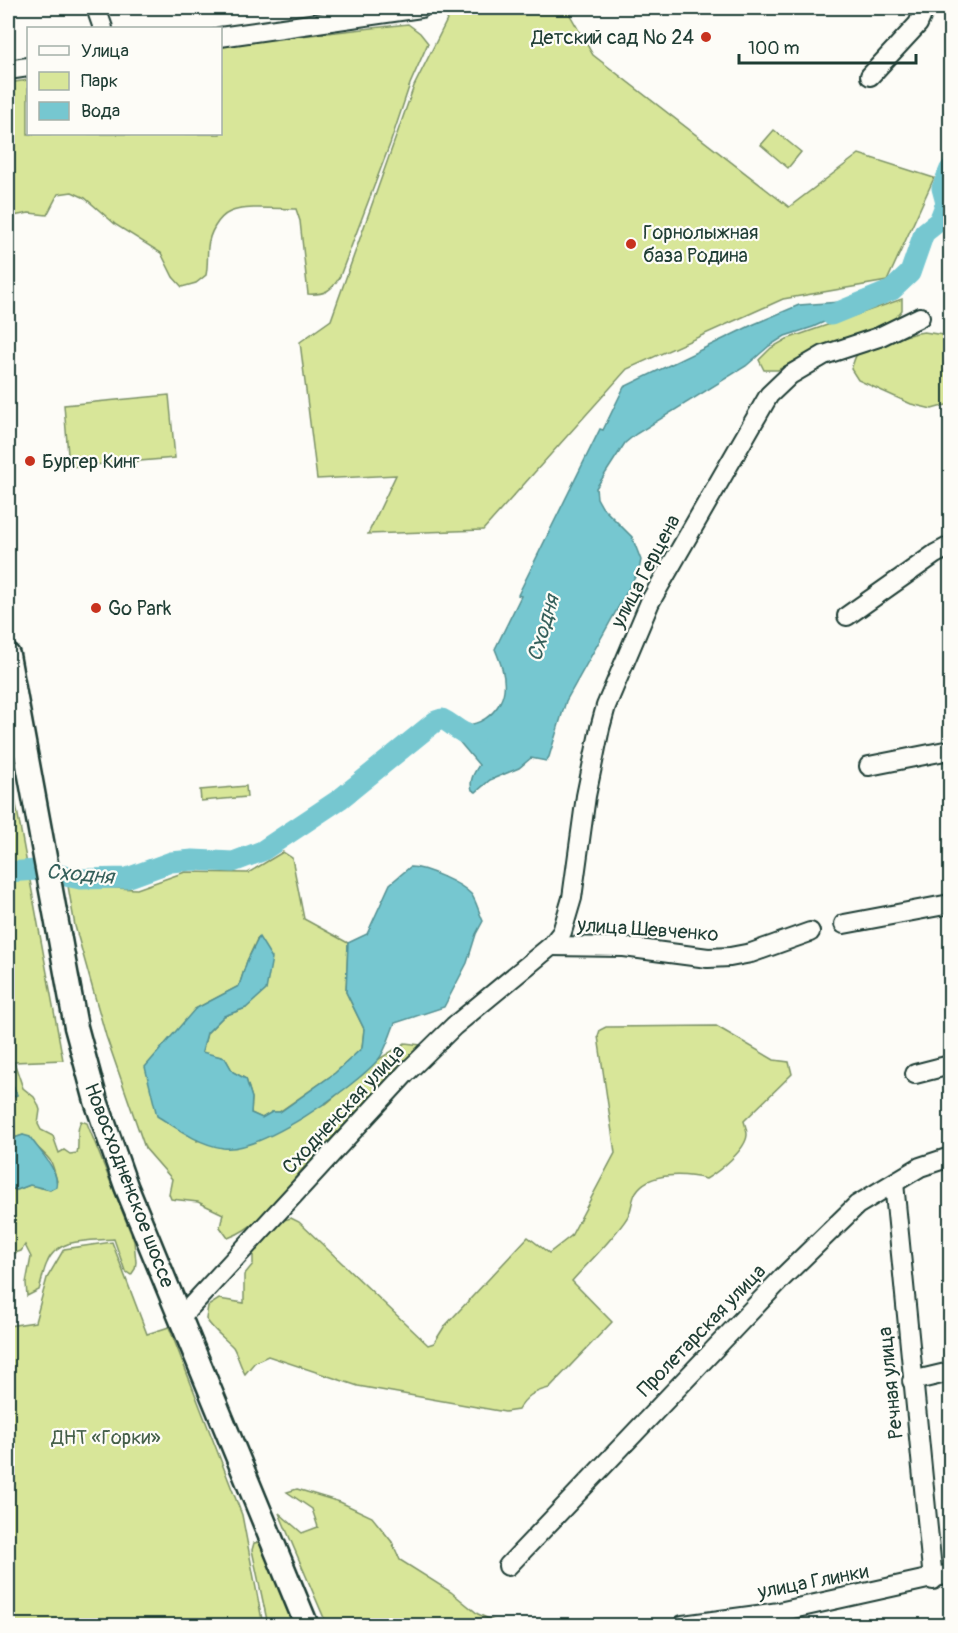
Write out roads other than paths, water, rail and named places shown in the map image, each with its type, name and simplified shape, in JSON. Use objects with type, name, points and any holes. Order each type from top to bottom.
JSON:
[{"type":"main road","name":"Новосходненское шоссе","points":[[8,654],[76,1027],[96,1101],[126,1186],[307,1626]]},
{"type":"street","points":[[96,8],[103,27]]},
{"type":"street","points":[[222,37],[421,8]]},
{"type":"street","points":[[870,76],[918,24],[925,8]]},
{"type":"street","points":[[8,70],[27,67]]},
{"type":"street","name":"улица Герцена","points":[[551,946],[561,932],[572,898],[586,796],[606,706],[650,602],[769,395],[790,375],[824,355],[879,337],[921,317]]},
{"type":"street","points":[[847,616],[926,560],[951,546]]},
{"type":"street","points":[[869,766],[951,750]]},
{"type":"street","points":[[844,924],[951,904]]},
{"type":"street","name":"улица Шевченко","points":[[551,946],[624,947],[708,958],[730,957],[751,953],[810,932]]},
{"type":"street","name":"Сходненская улица","points":[[181,1317],[406,1073],[454,1026],[551,946]]},
{"type":"street","points":[[915,1074],[951,1065]]},
{"type":"street","name":"Пролетарская улица","points":[[508,1566],[783,1277],[857,1205],[920,1167],[951,1157]]},
{"type":"street","name":"Речная улица","points":[[894,1183],[933,1580]]},
{"type":"street","points":[[912,1381],[951,1372]]},
{"type":"street","name":"улица Глинки","points":[[683,1625],[779,1612],[933,1580],[951,1574]]},
{"type":"water","points":[[840,302],[855,305],[855,308],[813,327],[785,336],[769,346],[746,366],[625,443],[596,488],[597,498],[602,507],[632,537],[641,560],[639,570],[566,701],[546,761],[531,758],[519,768],[490,780],[476,792],[472,790],[472,780],[479,765],[447,727],[452,721],[460,724],[477,723],[485,719],[498,706],[504,690],[504,679],[495,649],[521,596],[518,595],[600,429],[603,430],[624,387],[752,325],[799,305]]},
{"type":"water","points":[[410,867],[433,873],[466,890],[473,897],[483,921],[476,934],[467,963],[444,1007],[395,1023],[381,1056],[366,1072],[305,1116],[259,1140],[239,1147],[214,1146],[188,1135],[157,1116],[145,1067],[195,1009],[239,986],[247,961],[259,937],[272,958],[266,990],[246,1008],[224,1016],[207,1033],[202,1052],[225,1058],[233,1072],[246,1079],[252,1098],[251,1113],[262,1118],[272,1112],[280,1112],[335,1073],[362,1048],[364,1029],[346,992],[348,943],[367,934],[390,884]]},
{"type":"water","points":[[8,1074],[17,1095],[11,1098],[8,1096]]},
{"type":"water","points":[[23,1135],[30,1137],[52,1167],[56,1187],[50,1190],[30,1185],[17,1190],[8,1188],[8,1140]]},
{"type":"waterway","name":"Сходня","points":[[831,315],[892,290],[910,273],[924,233],[939,221],[946,203],[942,188],[950,169]]},
{"type":"waterway","name":"Сходня","points":[[8,872],[36,870],[80,879],[127,878],[171,862],[193,860],[233,862],[262,851],[340,799],[436,721],[442,719],[461,732],[474,736]]},
{"type":"place","name":"Детский сад № 24","points":[[706,37]]},
{"type":"place","name":"Горнолыжная база Родина","points":[[631,244]]},
{"type":"place","name":"Бургер Кинг","points":[[30,461]]},
{"type":"place","name":"Go Park","points":[[96,608]]},
{"type":"park label","name":"ДНТ «Горки»","points":[[106,1437]]}]
